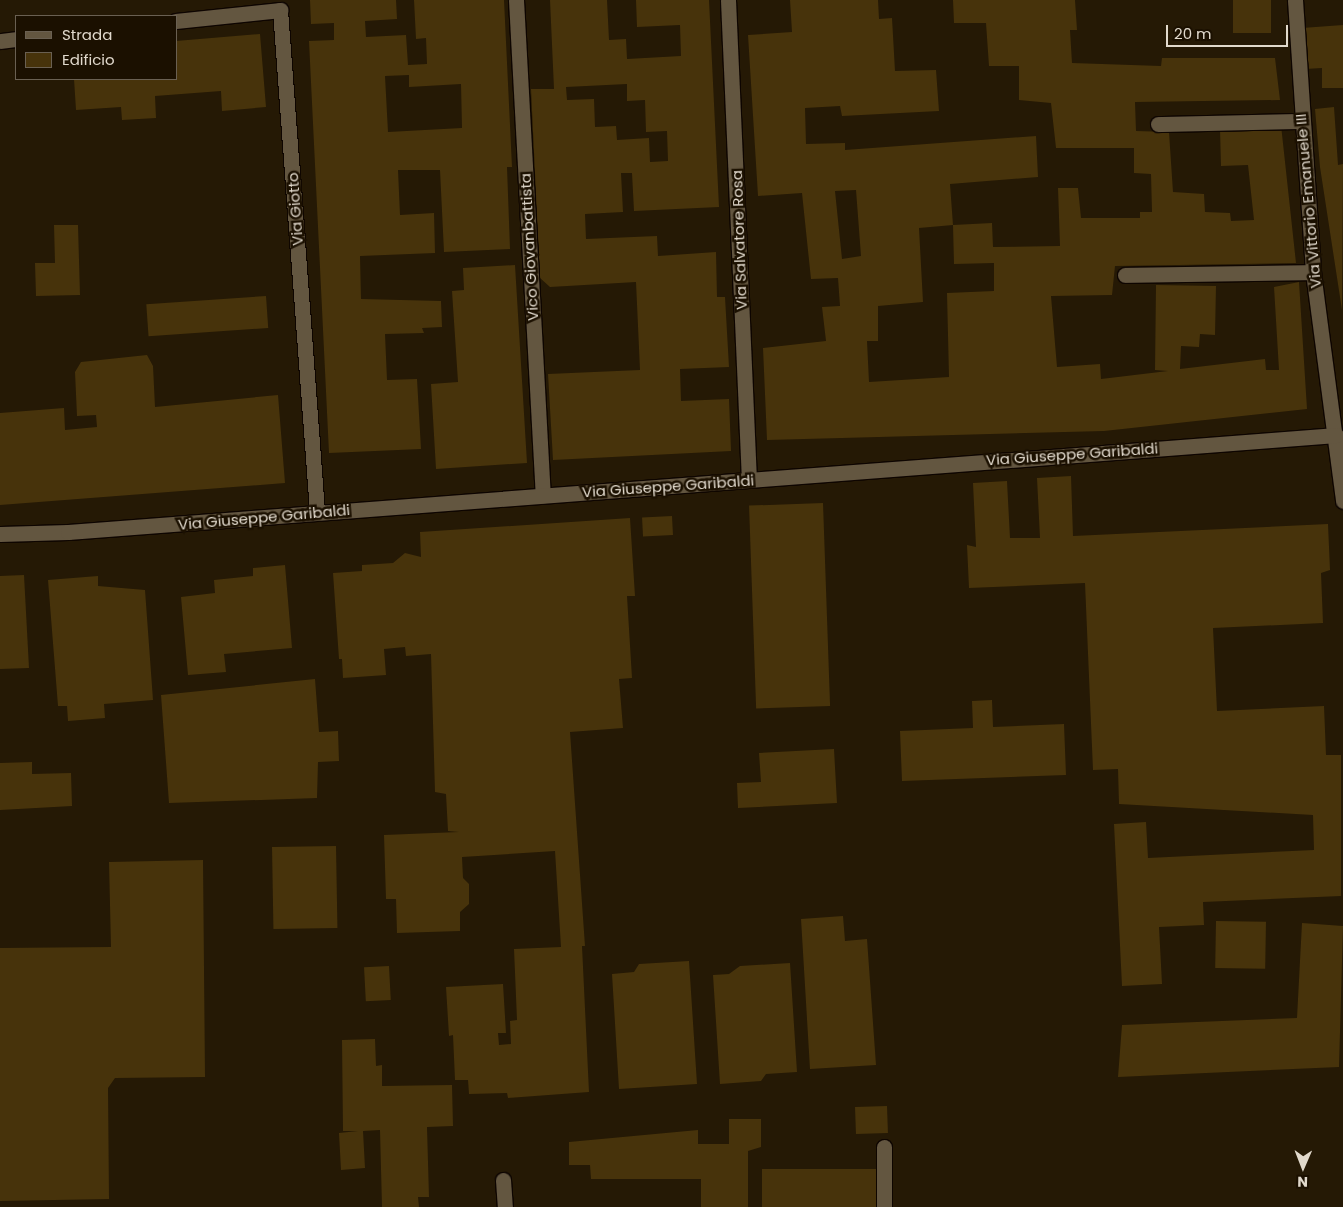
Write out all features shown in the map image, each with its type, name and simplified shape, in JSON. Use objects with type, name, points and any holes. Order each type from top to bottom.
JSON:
[{"type":"street","name":"Vico Giovanbattista","points":[[516,0],[543,495]]},
{"type":"street","name":"Via Salvatore Rosa","points":[[728,0],[749,480]]},
{"type":"street","name":"Via Vittorio Emanuele III","points":[[1295,0],[1301,121],[1313,272],[1336,400],[1336,435],[1343,501]]},
{"type":"street","name":"Via Giotto","points":[[178,21],[280,10],[318,512]]},
{"type":"street","points":[[0,41],[15,39]]},
{"type":"street","points":[[1158,124],[1301,121]]},
{"type":"street","points":[[1125,275],[1313,272]]},
{"type":"street","name":"Via Giuseppe Garibaldi","points":[[0,534],[68,532],[1336,435]]},
{"type":"street","points":[[884,1147],[884,1207]]},
{"type":"street","points":[[503,1180],[505,1207]]},
{"type":"building","points":[[310,0],[396,0],[397,19],[365,21],[366,37],[406,35],[408,65],[427,64],[426,38],[416,39],[414,0],[504,0],[512,167],[507,167],[510,249],[444,252],[440,170],[398,170],[400,215],[434,213],[435,253],[360,256],[361,299],[441,301],[442,327],[422,328],[424,333],[385,334],[387,380],[417,379],[421,449],[329,453],[309,41],[334,40],[334,23],[311,24]],"holes":[[[409,75],[409,87],[461,84],[462,128],[388,132],[385,76]]]},
{"type":"building","points":[[550,0],[607,0],[609,40],[626,39],[627,59],[681,56],[680,25],[637,27],[636,0],[709,0],[719,207],[634,211],[632,173],[621,173],[623,212],[585,214],[586,239],[657,236],[658,256],[716,252],[717,297],[725,297],[729,367],[680,369],[681,401],[729,399],[731,451],[553,460],[548,374],[640,370],[636,282],[550,287],[540,278],[531,89],[554,89]],"holes":[[[627,84],[627,101],[645,100],[646,132],[667,131],[668,161],[650,162],[649,138],[617,140],[616,126],[595,127],[594,99],[567,100],[566,87]]]},
{"type":"building","points":[[790,0],[878,0],[879,19],[892,18],[895,71],[936,70],[939,111],[842,116],[840,106],[805,108],[806,144],[845,143],[845,150],[1036,136],[1038,177],[950,184],[953,225],[992,223],[993,247],[1060,246],[1058,188],[1078,188],[1081,218],[1140,218],[1140,212],[1152,212],[1151,174],[1134,173],[1134,148],[1056,148],[1051,103],[1019,100],[1019,66],[989,66],[986,23],[954,23],[953,0],[1075,0],[1077,30],[1070,30],[1072,63],[1161,66],[1162,58],[1275,58],[1280,100],[1135,102],[1136,131],[1169,132],[1173,192],[1204,194],[1205,212],[1230,213],[1231,221],[1254,220],[1248,165],[1221,166],[1220,129],[1281,125],[1296,263],[1115,266],[1112,295],[1051,296],[1057,367],[1100,364],[1101,379],[1168,371],[1155,370],[1156,285],[1216,286],[1215,335],[1200,334],[1199,347],[1181,346],[1180,369],[1265,359],[1266,370],[1279,370],[1274,287],[1299,282],[1307,409],[1104,431],[767,440],[763,348],[826,341],[822,307],[840,306],[838,278],[811,279],[802,193],[758,196],[748,35],[792,32]],"holes":[[[856,190],[861,256],[842,259],[835,191]],[[953,225],[954,264],[994,263],[994,291],[947,293],[949,377],[869,382],[867,341],[878,341],[878,306],[923,302],[919,228]]]},
{"type":"building","points":[[1233,0],[1271,0],[1271,33],[1233,33]]},
{"type":"building","points":[[1343,25],[1343,88],[1322,88],[1322,68],[1305,69],[1302,28]]},
{"type":"building","points":[[260,34],[266,107],[222,111],[221,91],[155,96],[156,118],[122,120],[121,107],[76,110],[74,80],[178,80],[178,41]]},
{"type":"building","points":[[1334,107],[1338,165],[1343,164],[1342,310],[1320,167],[1315,109]]},
{"type":"building","points":[[54,225],[78,225],[80,295],[36,296],[35,263],[55,263]]},
{"type":"building","points":[[515,265],[527,463],[436,469],[431,384],[458,382],[452,291],[464,290],[463,268]]},
{"type":"building","points":[[266,296],[268,328],[149,336],[146,304]]},
{"type":"building","points":[[147,355],[153,366],[155,407],[278,395],[285,483],[0,505],[0,413],[64,408],[65,430],[97,427],[96,415],[77,416],[75,372],[81,362]]},
{"type":"building","points":[[1071,476],[1073,536],[1328,524],[1330,570],[1321,573],[1323,623],[1213,628],[1217,711],[1324,706],[1326,755],[1341,755],[1341,896],[1203,902],[1204,925],[1159,927],[1162,984],[1122,986],[1114,824],[1146,822],[1148,858],[1314,850],[1313,815],[1119,804],[1118,769],[1093,770],[1085,583],[969,588],[967,545],[976,547],[973,483],[1007,481],[1010,538],[1040,538],[1037,478]]},
{"type":"building","points":[[823,503],[830,706],[756,708],[749,506]]},
{"type":"building","points":[[672,516],[673,535],[643,537],[642,518]]},
{"type":"building","points":[[630,518],[635,596],[627,596],[632,678],[619,679],[623,728],[570,732],[585,946],[582,946],[589,1092],[508,1098],[507,1093],[469,1094],[468,1080],[455,1080],[453,1035],[449,1036],[446,987],[503,984],[506,1033],[498,1033],[499,1045],[511,1044],[510,1021],[517,1020],[514,949],[561,947],[555,851],[462,857],[463,878],[469,884],[469,904],[460,912],[460,931],[397,933],[396,899],[386,899],[384,835],[459,832],[448,831],[446,794],[435,792],[431,654],[406,656],[405,647],[384,649],[386,675],[343,678],[342,659],[339,659],[333,573],[362,571],[362,565],[393,563],[405,553],[421,557],[420,532]]},
{"type":"building","points":[[285,565],[292,648],[224,654],[226,672],[188,675],[181,597],[215,593],[214,580],[253,576],[253,568]]},
{"type":"building","points":[[24,575],[29,668],[0,669],[0,576]]},
{"type":"building","points":[[98,576],[98,586],[145,590],[153,700],[104,704],[105,718],[68,721],[67,706],[58,706],[48,580]]},
{"type":"building","points":[[315,679],[319,732],[338,731],[339,761],[318,762],[317,798],[169,803],[161,695]]},
{"type":"building","points":[[992,700],[993,727],[1064,724],[1066,775],[902,781],[900,731],[973,728],[972,701]]},
{"type":"building","points":[[834,749],[837,803],[738,808],[737,783],[761,782],[759,753]]},
{"type":"building","points":[[32,762],[32,774],[71,773],[72,806],[0,810],[0,763]]},
{"type":"building","points":[[336,846],[337,928],[273,929],[272,847]]},
{"type":"building","points":[[203,860],[205,1077],[115,1078],[108,1088],[109,1199],[0,1201],[0,948],[111,947],[109,862]]},
{"type":"building","points":[[843,916],[845,941],[867,939],[876,1065],[810,1069],[801,919]]},
{"type":"building","points":[[1216,921],[1266,922],[1265,969],[1215,968]]},
{"type":"building","points":[[1302,923],[1343,926],[1339,1067],[1118,1077],[1122,1025],[1297,1018]]},
{"type":"building","points":[[689,961],[697,1084],[619,1089],[612,974],[634,972],[639,964]]},
{"type":"building","points":[[790,963],[797,1072],[766,1074],[761,1081],[720,1084],[713,975],[729,974],[740,966]]},
{"type":"building","points":[[389,966],[391,1000],[366,1001],[364,967]]},
{"type":"building","points":[[375,1039],[376,1066],[382,1065],[382,1086],[452,1085],[453,1126],[427,1127],[429,1197],[418,1197],[419,1207],[382,1207],[380,1130],[363,1131],[365,1168],[341,1170],[339,1133],[358,1131],[343,1131],[342,1040]]},
{"type":"building","points":[[887,1106],[888,1133],[856,1134],[855,1107]]},
{"type":"building","points":[[729,1119],[761,1119],[761,1147],[748,1151],[748,1207],[701,1207],[701,1179],[591,1179],[590,1165],[569,1165],[569,1142],[698,1130],[698,1144],[729,1144]]},
{"type":"building","points":[[762,1169],[878,1169],[878,1207],[762,1207]]}]
